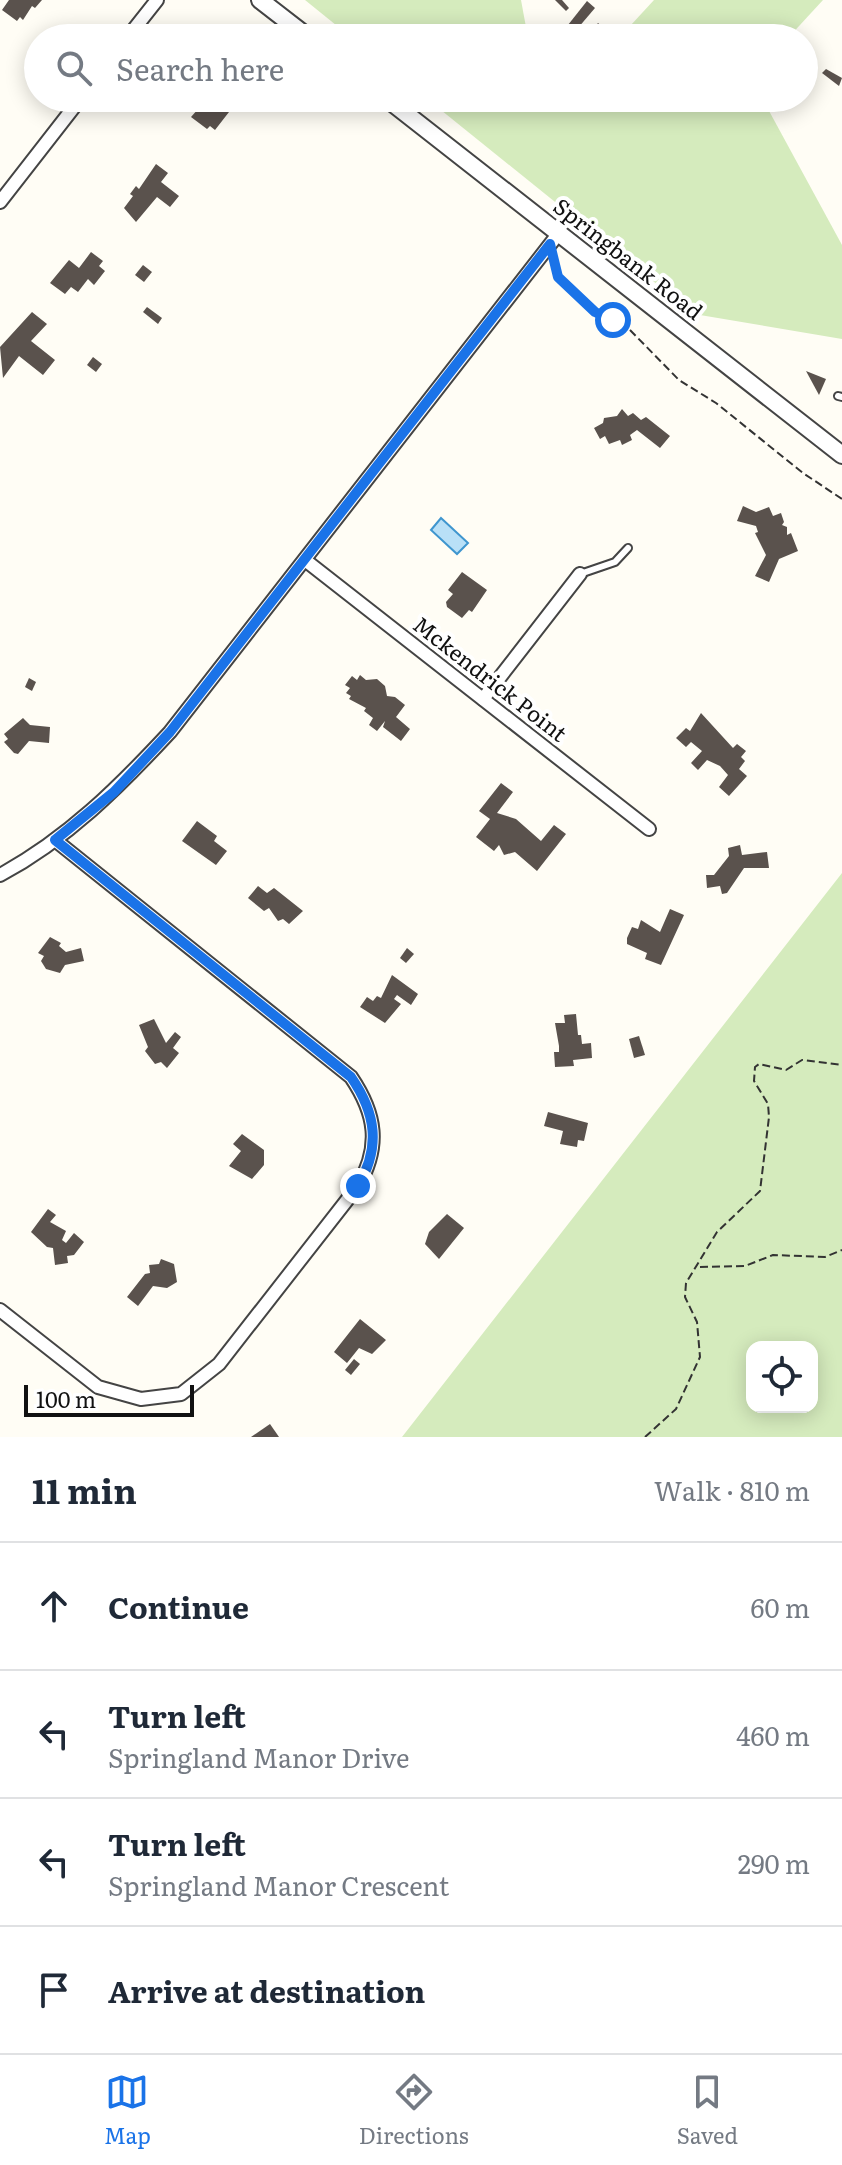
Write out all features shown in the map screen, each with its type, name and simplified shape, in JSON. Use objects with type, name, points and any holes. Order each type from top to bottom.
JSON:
[{"type":"street","points":[[138,24],[157,0]]},
{"type":"street","points":[[260,0],[291,24]]},
{"type":"street","points":[[0,202],[70,112]]},
{"type":"street","name":"Springbank Road","points":[[403,112],[555,238],[842,455]]},
{"type":"street","points":[[0,875],[55,840],[114,792],[170,732],[555,238]]},
{"type":"street","name":"Mckendrick Point","points":[[305,560],[649,829]]},
{"type":"street","points":[[483,699],[580,574]]},
{"type":"street","points":[[0,1310],[98,1387],[141,1399],[181,1394],[219,1364],[358,1186],[373,1155],[371,1112],[351,1077],[55,840]]},
{"type":"lane","points":[[580,574],[615,562],[628,548]]},
{"type":"path","points":[[555,238],[558,277],[595,312],[627,327],[650,346],[679,380],[711,399],[803,473],[842,499]]},
{"type":"path","points":[[645,1437],[676,1409],[700,1357],[697,1322],[685,1297],[686,1283],[717,1232],[760,1191],[769,1117],[768,1104],[754,1081],[755,1067],[759,1064],[779,1071],[802,1060],[842,1065]]},
{"type":"path","points":[[698,1267],[745,1266],[773,1255],[825,1257],[842,1250]]},
{"type":"green space","points":[[305,0],[521,0],[525,24],[335,24]]},
{"type":"green space","points":[[654,0],[823,0],[801,24],[632,24]]},
{"type":"green space","points":[[443,112],[770,112],[842,245],[842,339],[694,314]]},
{"type":"green space","points":[[842,873],[842,1437],[402,1437]]},
{"type":"water","points":[[441,518],[468,543],[457,554],[431,530]]},
{"type":"building","points":[[9,0],[42,0],[35,8],[32,6],[23,20],[20,17],[17,21],[2,10]]},
{"type":"building","points":[[555,0],[562,0],[569,8],[566,11]]},
{"type":"building","points":[[587,1],[595,8],[581,24],[569,24]]},
{"type":"building","points":[[826,69],[842,78],[839,86],[822,73]]},
{"type":"building","points":[[195,112],[229,112],[215,130],[210,126],[207,129],[191,117]]},
{"type":"building","points":[[156,164],[168,173],[161,182],[179,196],[170,207],[157,197],[136,222],[124,208],[133,196],[130,194],[136,186],[139,189]]},
{"type":"building","points":[[91,252],[103,261],[99,266],[105,271],[94,285],[88,279],[78,292],[71,287],[65,294],[50,283],[69,260],[79,268]]},
{"type":"building","points":[[143,265],[152,272],[144,282],[135,275]]},
{"type":"building","points":[[147,307],[162,318],[158,324],[143,312]]},
{"type":"building","points":[[32,312],[47,324],[31,341],[55,360],[43,375],[19,356],[3,378],[0,347]]},
{"type":"building","points":[[93,357],[102,364],[96,372],[87,365]]},
{"type":"building","points":[[806,371],[826,379],[819,395]]},
{"type":"building","points":[[622,409],[628,416],[633,413],[641,420],[646,417],[670,436],[660,448],[637,430],[630,435],[632,440],[622,445],[620,440],[609,444],[605,436],[600,439],[594,428],[603,423],[604,418],[617,416]]},
{"type":"building","points":[[743,506],[756,512],[769,507],[773,516],[781,513],[782,525],[787,527],[787,535],[791,533],[798,551],[779,559],[769,582],[755,576],[766,555],[755,533],[758,532],[756,526],[737,521]]},
{"type":"building","points":[[462,572],[487,590],[472,612],[469,610],[462,618],[447,607],[446,602],[453,594],[448,590]]},
{"type":"building","points":[[360,675],[366,680],[377,679],[385,686],[387,696],[395,697],[405,705],[396,717],[410,729],[401,741],[383,727],[385,721],[377,731],[369,725],[373,718],[364,711],[366,708],[349,699],[351,696],[346,693],[350,688],[345,685],[352,676],[357,680]]},
{"type":"building","points":[[29,678],[36,682],[32,691],[25,687]]},
{"type":"building","points":[[701,713],[733,748],[737,744],[746,751],[741,757],[745,761],[739,769],[747,776],[729,796],[719,787],[728,775],[720,766],[707,760],[698,770],[691,763],[702,751],[691,742],[686,747],[676,738],[686,728],[690,731]]},
{"type":"building","points":[[23,718],[30,725],[50,727],[49,743],[29,741],[18,754],[4,742],[8,739],[4,734]]},
{"type":"building","points":[[501,783],[513,792],[497,813],[516,819],[541,841],[554,825],[566,834],[537,871],[515,852],[504,855],[499,845],[494,851],[476,837],[490,819],[479,811]]},
{"type":"building","points":[[197,821],[217,836],[214,841],[227,851],[216,865],[182,841]]},
{"type":"building","points":[[740,845],[742,855],[767,852],[769,868],[744,868],[727,893],[722,894],[720,886],[707,888],[706,875],[714,875],[729,856],[728,848]]},
{"type":"building","points":[[258,886],[267,893],[274,888],[303,911],[289,924],[283,919],[278,921],[269,908],[264,911],[248,898]]},
{"type":"building","points":[[670,909],[684,915],[661,965],[645,959],[647,953],[627,944],[627,938],[632,927],[638,929],[641,920],[660,932]]},
{"type":"building","points":[[50,937],[61,943],[59,946],[66,952],[81,948],[84,961],[65,965],[60,973],[46,969],[41,961],[44,956],[38,953]]},
{"type":"building","points":[[407,948],[414,954],[406,963],[400,958]]},
{"type":"building","points":[[392,975],[418,994],[411,1005],[397,995],[394,999],[401,1004],[385,1023],[360,1007],[367,997],[373,1001],[377,996],[381,998]]},
{"type":"building","points":[[576,1014],[578,1035],[581,1035],[582,1044],[591,1043],[592,1058],[573,1060],[574,1066],[555,1067],[554,1052],[559,1052],[559,1046],[555,1023],[565,1023],[564,1015]]},
{"type":"building","points":[[154,1019],[166,1043],[175,1032],[181,1037],[173,1048],[179,1053],[167,1068],[161,1062],[155,1064],[145,1051],[148,1047],[139,1025]]},
{"type":"building","points":[[639,1036],[645,1055],[634,1058],[629,1039]]},
{"type":"building","points":[[548,1112],[588,1123],[584,1141],[578,1140],[577,1147],[560,1144],[563,1131],[544,1126]]},
{"type":"building","points":[[242,1134],[264,1150],[264,1165],[252,1179],[229,1166],[241,1151],[233,1144]]},
{"type":"building","points":[[48,1209],[56,1215],[50,1222],[66,1231],[62,1240],[66,1243],[74,1233],[84,1242],[74,1255],[67,1256],[68,1263],[55,1265],[53,1248],[47,1247],[31,1232]]},
{"type":"building","points":[[447,1214],[464,1228],[439,1259],[425,1244],[429,1232]]},
{"type":"building","points":[[161,1259],[174,1264],[177,1282],[167,1288],[153,1286],[138,1306],[127,1297],[145,1274],[150,1273],[149,1265],[159,1264]]},
{"type":"building","points":[[360,1319],[386,1340],[372,1354],[359,1348],[347,1363],[334,1352]]},
{"type":"building","points":[[354,1359],[360,1364],[351,1375],[345,1370]]},
{"type":"building","points":[[270,1424],[279,1437],[251,1437]]},
{"type":"route","points":[[358,1186],[373,1155],[374,1134],[371,1112],[351,1077],[55,840],[114,792],[170,732],[550,244],[558,277],[581,295],[595,312],[613,320]]}]
